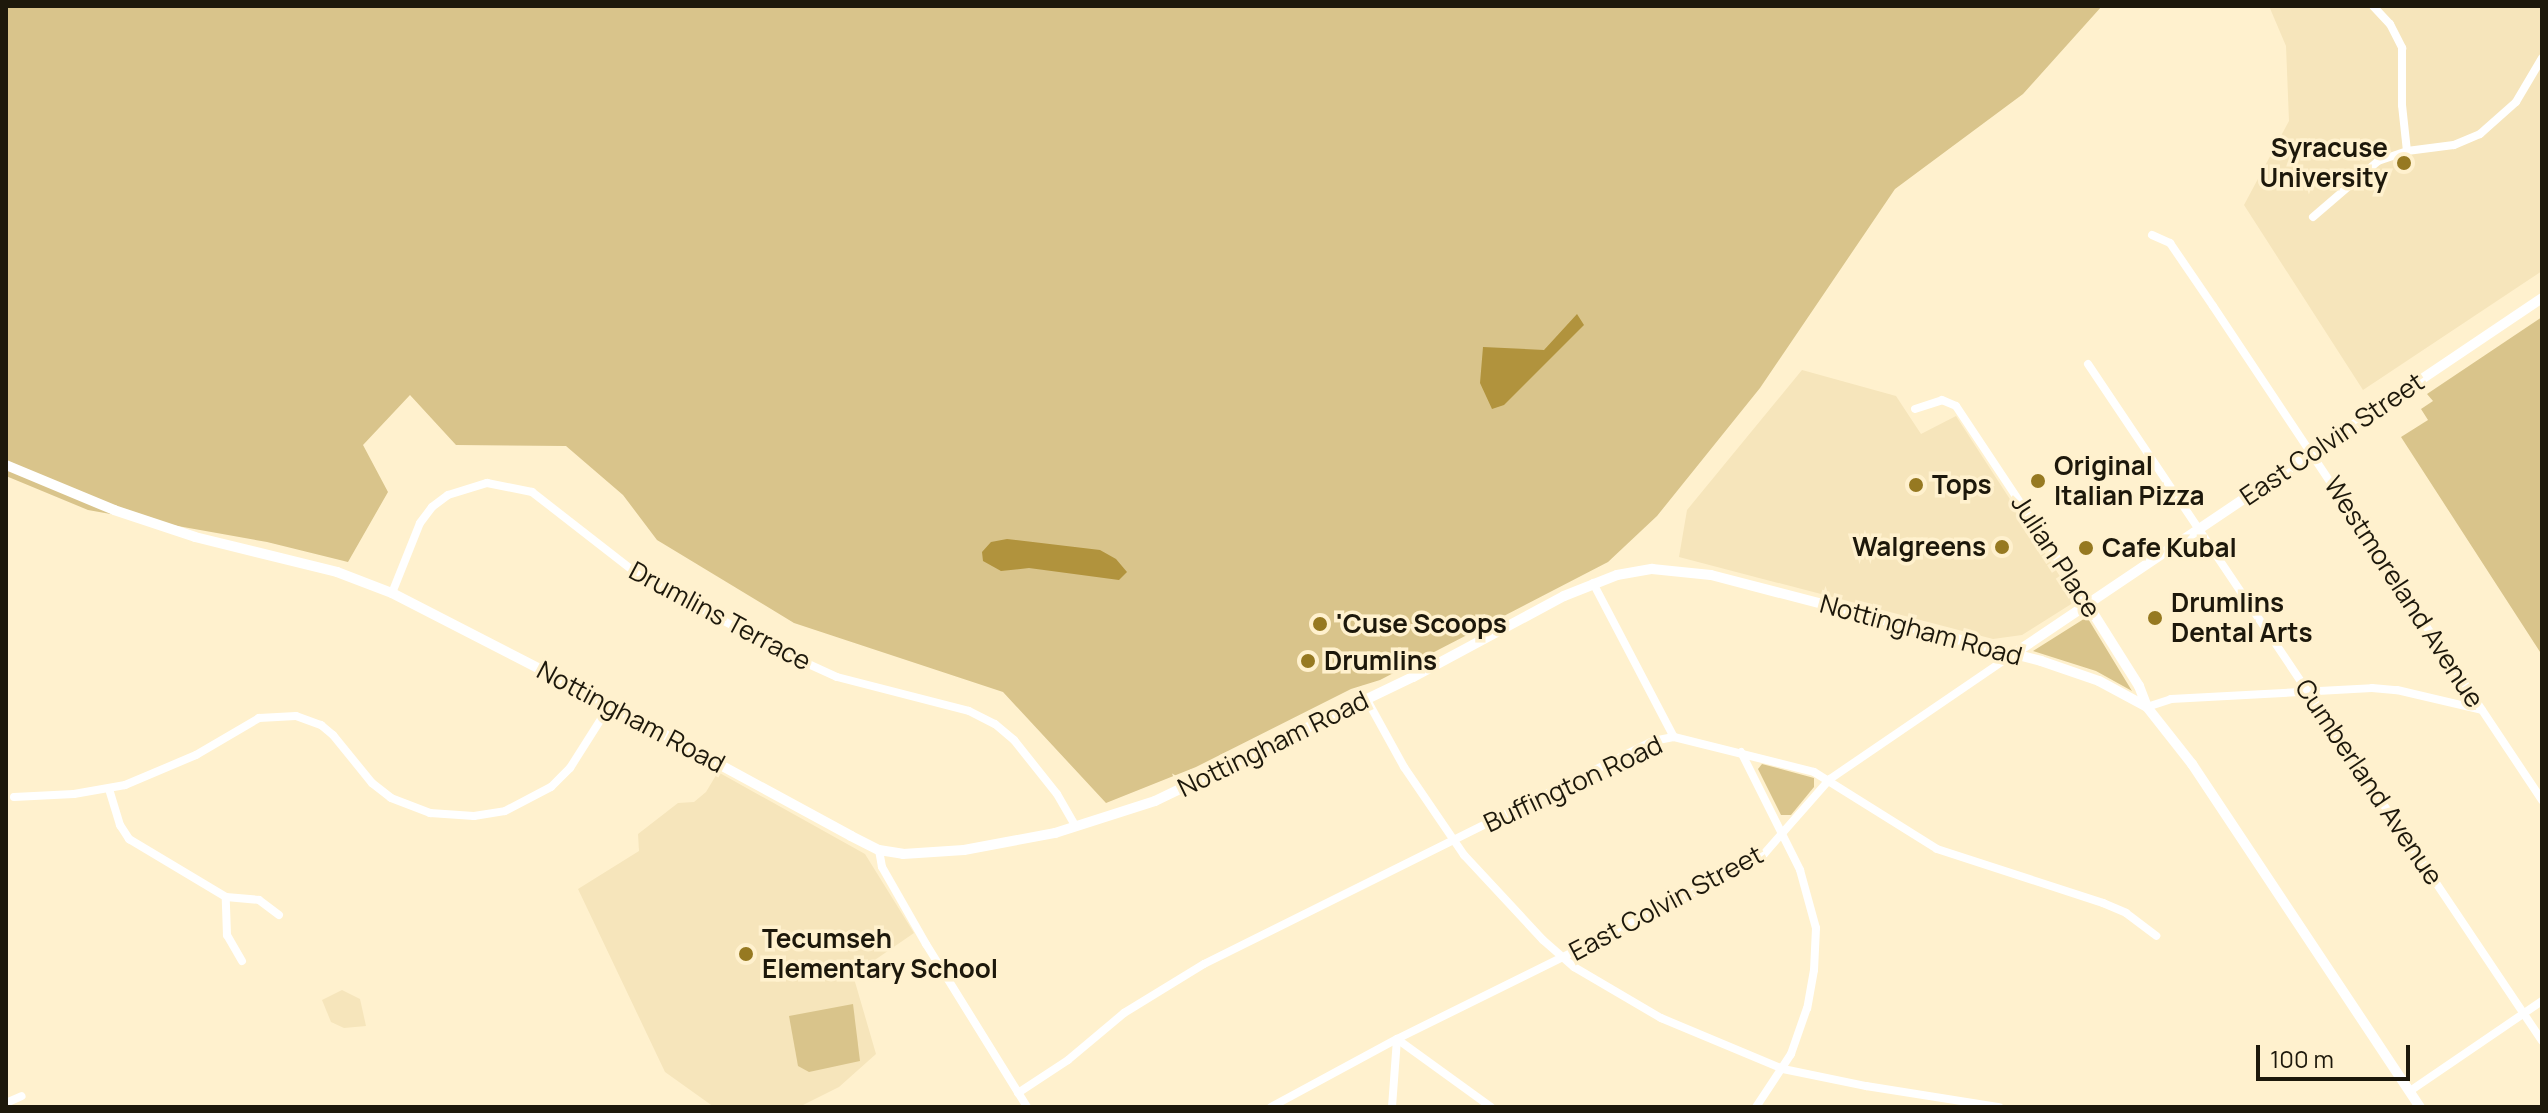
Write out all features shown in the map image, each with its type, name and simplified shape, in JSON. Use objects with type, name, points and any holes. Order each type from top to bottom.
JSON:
[{"type":"street","points":[[2373,6],[2390,24],[2402,48],[2402,105],[2407,151]]},
{"type":"street","points":[[2313,217],[2366,169],[2407,151],[2454,145],[2480,134],[2516,102],[2542,58]]},
{"type":"street","name":"Westmoreland Avenue","points":[[2152,235],[2170,243],[2542,800]]},
{"type":"street","name":"East Colvin Street","points":[[1271,1107],[1397,1039],[1715,882],[1764,854],[1830,779],[2542,298]]},
{"type":"street","name":"Cumberland Avenue","points":[[2088,364],[2542,1041]]},
{"type":"street","name":"Julian Place","points":[[1915,409],[1942,400],[1956,406],[2088,605],[2139,686],[2147,707]]},
{"type":"street","name":"Nottingham Road","points":[[6,465],[114,510],[195,537],[337,572],[392,593],[610,705],[879,850],[925,854],[964,850],[1076,827],[1155,801],[1367,700],[1593,583],[1652,569],[1689,570],[2012,655],[2072,671],[2147,707],[2192,764],[2420,1107]]},
{"type":"street","name":"Drumlins Terrace","points":[[392,593],[420,523],[432,507],[448,495],[472,485],[510,484],[532,492],[640,576],[782,652],[837,677],[969,711],[995,724],[1014,740],[1057,794],[1076,827]]},
{"type":"street","points":[[1593,583],[1674,737]]},
{"type":"street","points":[[2147,707],[2171,699],[2397,690],[2482,710]]},
{"type":"street","points":[[1367,700],[1404,767],[1452,840],[1562,958],[1620,997],[1661,1018],[1783,1069],[1999,1107]]},
{"type":"street","points":[[14,797],[109,789],[167,770],[259,718],[296,716],[321,725],[333,735],[372,783],[391,798],[430,813],[474,816],[505,811],[551,787],[570,768],[610,705]]},
{"type":"street","name":"Buffington Road","points":[[1018,1093],[1068,1060],[1124,1013],[1159,989],[1653,741],[1674,737],[1741,752],[1830,779],[1937,849],[2103,903],[2126,913],[2156,936]]},
{"type":"street","points":[[1741,752],[1783,834],[1809,894],[1816,928],[1814,970],[1807,1008],[1783,1069],[1756,1107]]},
{"type":"street","points":[[109,789],[120,825],[129,839],[226,897],[259,900],[279,915]]},
{"type":"street","points":[[879,850],[882,867],[981,1039],[1027,1107]]},
{"type":"street","points":[[226,897],[227,935],[242,961]]},
{"type":"street","points":[[2410,1091],[2542,1001]]},
{"type":"street","points":[[1392,1107],[1397,1039]]},
{"type":"street","points":[[1397,1039],[1491,1107]]},
{"type":"street","points":[[6,1103],[22,1096]]},
{"type":"shaded area","points":[[6,6],[2102,6],[2023,94],[1895,189],[1760,388],[1657,516],[1608,562],[1380,680],[1351,689],[1196,767],[1106,803],[1003,692],[794,623],[657,540],[623,495],[566,446],[456,445],[410,395],[363,445],[388,492],[348,562],[267,542],[88,510],[6,476]]},
{"type":"shaded area","name":"Syracuse University","points":[[2269,6],[2542,6],[2542,271],[2363,390],[2244,205],[2289,121],[2286,46]]},
{"type":"shaded area","points":[[1577,314],[1584,325],[1504,405],[1492,409],[1480,383],[1483,347],[1544,350]]},
{"type":"shaded area","points":[[2542,317],[2542,655],[2401,437],[2428,420],[2421,409],[2433,401],[2427,394]]},
{"type":"shaded area","points":[[1802,370],[1896,396],[1921,434],[1956,416],[2076,601],[2022,635],[1993,639],[1679,557],[1687,510]]},
{"type":"shaded area","points":[[1007,539],[1100,550],[1116,559],[1127,572],[1119,580],[1029,568],[1001,571],[983,561],[982,552],[991,542]]},
{"type":"shaded area","points":[[2087,617],[2132,691],[2096,671],[2033,651]]},
{"type":"shaded area","points":[[1762,764],[1814,778],[1814,787],[1791,815],[1781,815],[1758,769]]},
{"type":"shaded area","name":"Tecumseh Elementary School","points":[[718,772],[865,854],[914,933],[853,975],[876,1054],[839,1087],[799,1107],[714,1107],[665,1072],[578,889],[639,851],[638,834],[678,803],[694,802],[706,792]]},
{"type":"shaded area","points":[[342,990],[360,999],[366,1026],[344,1028],[331,1022],[322,1000]]},
{"type":"shaded area","points":[[853,1004],[860,1061],[809,1072],[798,1066],[789,1016]]},
{"type":"place","name":"Syracuse University","points":[[2404,163]]},
{"type":"place","name":"Original Italian Pizza","points":[[2038,481]]},
{"type":"place","name":"Tops","points":[[1916,485]]},
{"type":"place","name":"Walgreens","points":[[2002,547]]},
{"type":"place","name":"Cafe Kubal","points":[[2086,548]]},
{"type":"place","name":"Drumlins Dental Arts","points":[[2155,618]]},
{"type":"place","name":"'Cuse Scoops","points":[[1320,624]]},
{"type":"place","name":"Drumlins","points":[[1308,661]]},
{"type":"place","name":"Tecumseh Elementary School","points":[[746,954]]}]
